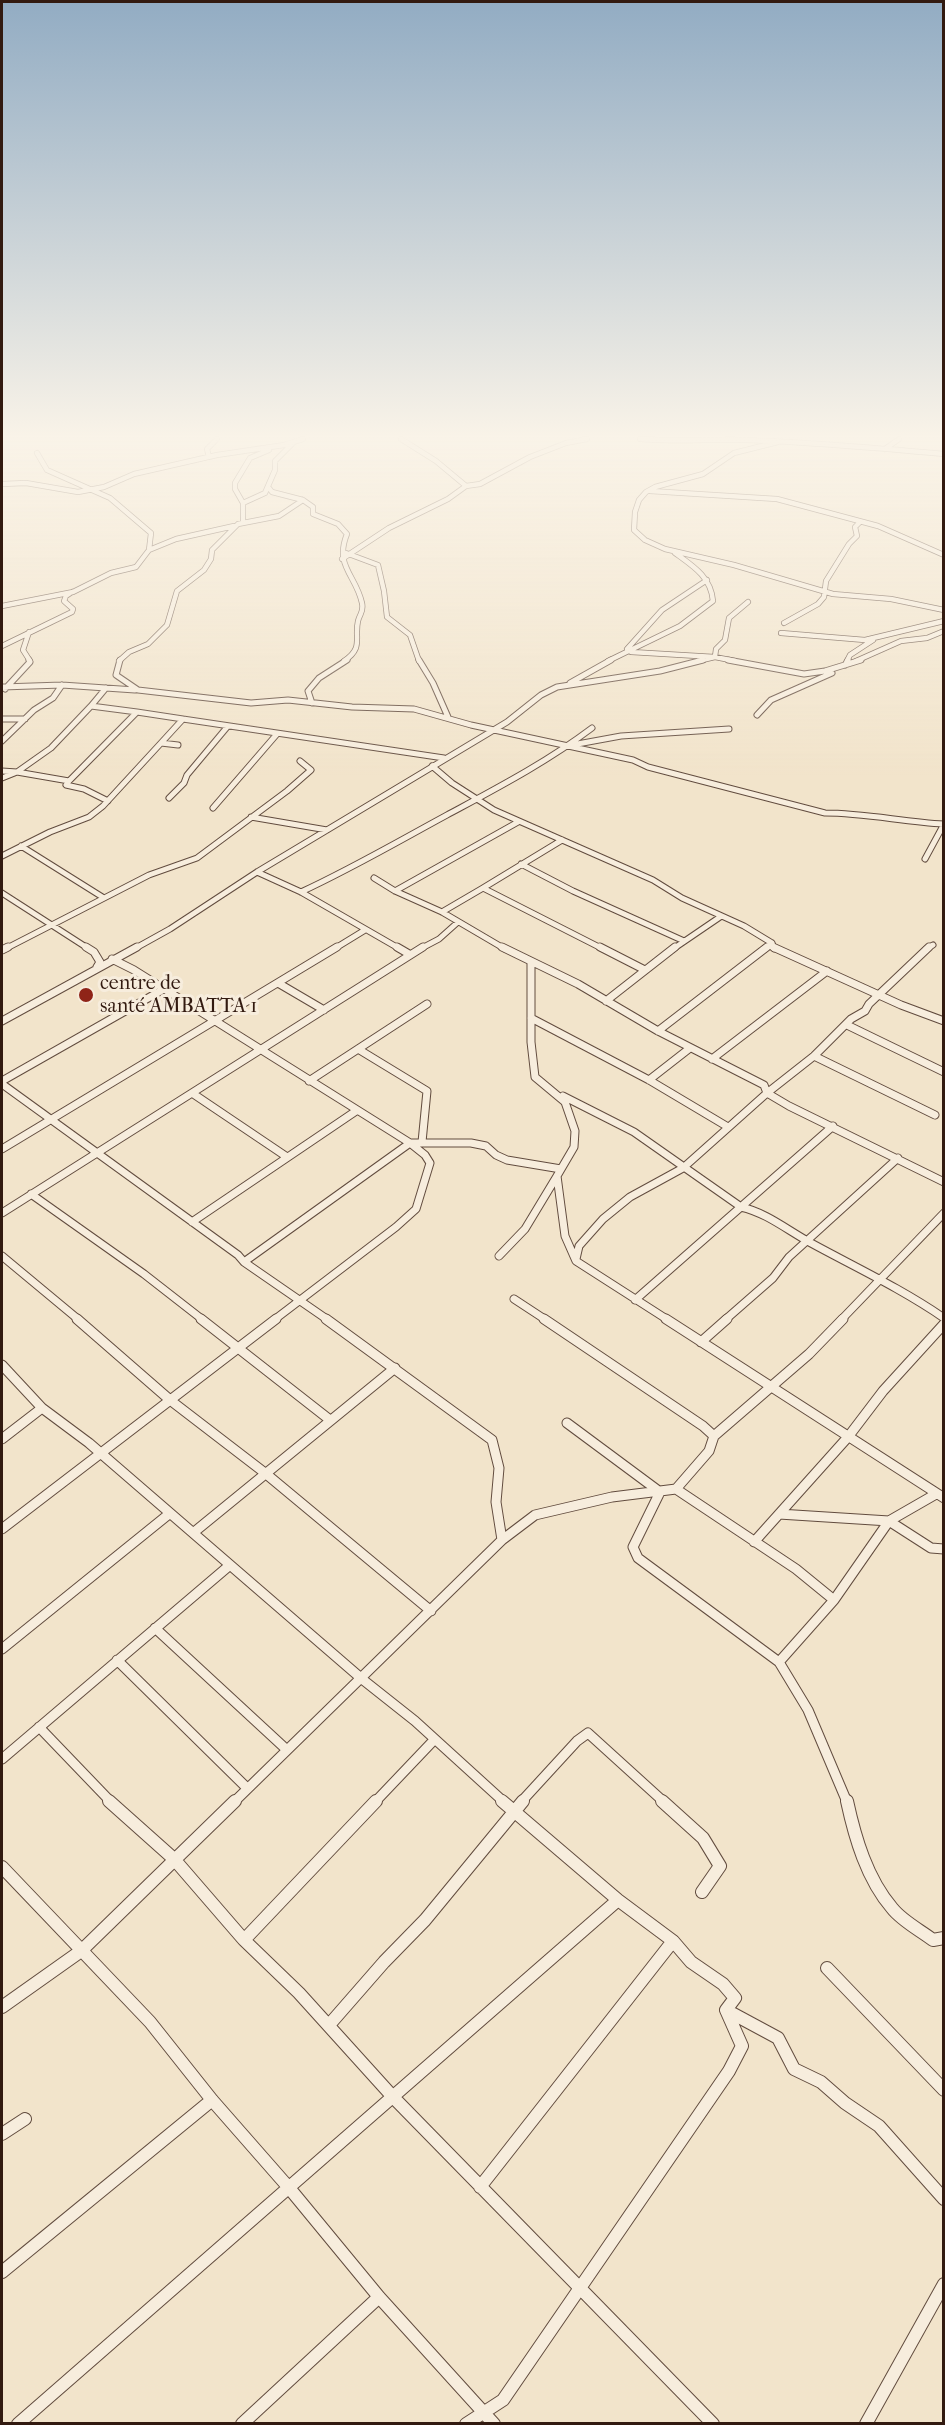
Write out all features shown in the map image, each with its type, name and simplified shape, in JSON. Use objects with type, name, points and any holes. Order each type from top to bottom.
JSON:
[{"type":"street","points":[[2,606],[73,592],[111,573],[136,567],[147,552]]},
{"type":"street","points":[[138,690],[116,675],[119,661],[129,652],[148,644],[167,625],[173,598],[177,591],[204,570],[211,559],[212,552]]},
{"type":"street","points":[[345,555],[350,552]]},
{"type":"street","points":[[2,1021],[190,917],[257,872],[507,722],[541,695],[572,682],[624,652],[675,630],[701,613],[713,602],[713,592],[707,580],[693,564],[674,552]]},
{"type":"street","points":[[677,552],[744,568],[825,592],[891,599],[944,610]]},
{"type":"street","points":[[784,623],[818,604],[825,592],[826,581],[844,552]]},
{"type":"street","points":[[312,703],[308,691],[319,678],[351,657],[359,642],[358,621],[363,612],[362,602],[345,555]]},
{"type":"street","points":[[345,555],[378,565],[388,604],[387,617],[410,635],[419,661],[433,683],[448,717]]},
{"type":"street","points":[[624,652],[662,610],[707,580]]},
{"type":"street","points":[[2,646],[72,612],[73,609],[66,604],[64,599],[73,592]]},
{"type":"street","points":[[715,657],[716,649],[726,636],[729,618],[748,602]]},
{"type":"street","points":[[781,633],[852,639],[877,638],[944,621]]},
{"type":"street","points":[[624,652],[642,651],[715,657],[804,674],[846,665],[902,641],[927,638],[944,631]]},
{"type":"street","points":[[3,689],[30,662],[23,650],[28,632]]},
{"type":"street","points":[[757,715],[771,700],[846,665],[850,655],[877,638]]},
{"type":"street","points":[[557,687],[660,671],[715,657]]},
{"type":"street","points":[[3,689],[62,685],[138,690],[251,703],[288,700],[352,707],[414,709],[633,760],[648,767],[825,813],[846,813],[907,822],[943,824],[925,859]]},
{"type":"street","points":[[2,741],[25,719],[53,698],[62,685]]},
{"type":"street","points":[[2,778],[19,772],[46,754],[105,688]]},
{"type":"street","points":[[91,706],[444,758]]},
{"type":"street","points":[[108,801],[84,789],[66,785],[137,712]]},
{"type":"street","points":[[2,719],[25,719]]},
{"type":"street","points":[[2,856],[50,832],[89,817],[108,801],[183,719]]},
{"type":"street","points":[[169,798],[184,783],[187,775],[228,726]]},
{"type":"street","points":[[301,892],[338,875],[476,800],[568,746],[592,728]]},
{"type":"street","points":[[568,746],[621,736],[729,729]]},
{"type":"street","points":[[213,808],[276,734]]},
{"type":"street","points":[[161,743],[178,744]]},
{"type":"street","points":[[2,950],[149,875],[197,858],[287,791],[311,770],[300,761]]},
{"type":"street","points":[[432,766],[476,800],[518,822],[653,880],[720,917],[744,926],[772,944],[774,949],[944,1022]]},
{"type":"street","points":[[2,771],[69,781]]},
{"type":"street","points":[[251,817],[327,830]]},
{"type":"street","points":[[395,891],[518,822]]},
{"type":"street","points":[[442,912],[562,840]]},
{"type":"street","points":[[21,846],[104,898]]},
{"type":"street","points":[[521,864],[639,922],[684,941]]},
{"type":"street","points":[[257,872],[301,892],[410,954]]},
{"type":"street","points":[[374,878],[395,891],[442,912],[690,1048],[764,1085],[767,1093],[803,1113],[944,1182]]},
{"type":"street","points":[[483,888],[645,970]]},
{"type":"street","points":[[2,893],[93,952],[100,962],[91,971]]},
{"type":"street","points":[[606,1001],[684,941],[720,917]]},
{"type":"street","points":[[2,1213],[95,1153],[261,1052],[410,954],[439,939],[458,922]]},
{"type":"street","points":[[2,1149],[365,930]]},
{"type":"street","points":[[658,1031],[772,944]]},
{"type":"street","points":[[576,1261],[579,1246],[609,1214],[630,1197],[683,1168],[767,1093],[814,1056],[882,995],[925,949],[933,945]]},
{"type":"street","points":[[2,1529],[416,1209],[430,1163],[425,1155],[410,1143],[112,959]]},
{"type":"street","points":[[500,1256],[519,1239],[531,1223],[574,1147],[575,1131],[565,1102],[535,1077],[532,1065],[531,962]]},
{"type":"street","points":[[712,1059],[827,971]]},
{"type":"street","points":[[278,983],[324,1010]]},
{"type":"street","points":[[164,989],[2,1083],[238,1255],[244,1262],[395,1368],[492,1440],[500,1468],[496,1503],[502,1540]]},
{"type":"street","points":[[309,1081],[427,1004]]},
{"type":"street","points":[[531,1018],[649,1080],[728,1127]]},
{"type":"street","points":[[847,1025],[944,1072]]},
{"type":"street","points":[[649,1080],[690,1048]]},
{"type":"street","points":[[358,1049],[427,1091],[429,1097],[421,1131],[422,1142]]},
{"type":"street","points":[[814,1056],[935,1115]]},
{"type":"street","points":[[547,1088],[634,1132],[741,1207],[758,1210],[807,1241],[922,1303],[944,1318]]},
{"type":"street","points":[[192,1093],[287,1157]]},
{"type":"street","points":[[192,1222],[356,1111]]},
{"type":"street","points":[[635,1300],[833,1126]]},
{"type":"street","points":[[244,1262],[410,1143],[471,1143],[486,1146],[496,1155],[507,1160],[559,1172]]},
{"type":"street","points":[[701,1342],[773,1278],[780,1266],[898,1158]]},
{"type":"street","points":[[559,1172],[565,1236],[576,1261],[940,1496]]},
{"type":"street","points":[[32,1194],[144,1274],[330,1420]]},
{"type":"street","points":[[2,2007],[81,1951],[502,1540],[535,1515],[612,1497],[676,1489],[709,1451],[714,1436],[809,1354],[944,1214]]},
{"type":"street","points":[[2,1256],[170,1400],[265,1473],[431,1611]]},
{"type":"street","points":[[514,1299],[703,1426],[714,1436]]},
{"type":"street","points":[[753,1542],[848,1437],[883,1391],[944,1324]]},
{"type":"street","points":[[2,1365],[42,1408],[101,1454],[194,1533],[618,1900],[673,1941],[691,1962],[723,1984],[735,1998],[726,2010]]},
{"type":"street","points":[[194,1533],[395,1368]]},
{"type":"street","points":[[2,1438],[42,1408]]},
{"type":"street","points":[[567,1423],[660,1492]]},
{"type":"street","points":[[676,1489],[796,1569],[834,1600]]},
{"type":"street","points":[[660,1492],[651,1514],[635,1539],[633,1547],[638,1558],[779,1662],[807,1710],[846,1796],[853,1830],[875,1883],[893,1910],[909,1924],[933,1940],[944,1938]]},
{"type":"street","points":[[779,1662],[834,1600],[889,1521],[940,1496]]},
{"type":"street","points":[[2,1649],[169,1514]]},
{"type":"street","points":[[779,1514],[889,1521],[931,1548],[944,1549]]},
{"type":"street","points":[[2,1759],[230,1565]]},
{"type":"street","points":[[155,1628],[286,1750]]},
{"type":"street","points":[[117,1660],[247,1788]]},
{"type":"street","points":[[39,1727],[104,1796],[174,1859],[244,1940],[329,2025],[393,2097],[713,2424]]},
{"type":"street","points":[[329,2025],[384,1962],[441,1903],[513,1811],[577,1741],[588,1733],[703,1838],[720,1866],[702,1892]]},
{"type":"street","points":[[244,1940],[434,1740]]},
{"type":"street","points":[[2,1867],[150,2022],[212,2100],[290,2189],[379,2297],[489,2419]]},
{"type":"street","points":[[18,2424],[290,2189],[374,2111],[393,2097],[618,1900]]},
{"type":"street","points":[[480,2187],[673,1941]]},
{"type":"street","points":[[827,1968],[944,2090]]},
{"type":"street","points":[[726,2010],[778,2038],[794,2069],[821,2082],[845,2103],[879,2126],[944,2199]]},
{"type":"street","points":[[489,2419],[717,2088],[742,2046],[726,2010]]},
{"type":"street","points":[[2,2272],[212,2100]]},
{"type":"street","points":[[2,2134],[25,2119]]},
{"type":"street","points":[[866,2424],[944,2284]]},
{"type":"street","points":[[242,2424],[379,2297]]},
{"type":"street","points":[[466,2424],[470,2420],[489,2419]]},
{"type":"place","name":"centre de santé AMBATTA 1","points":[[86,995]]}]
